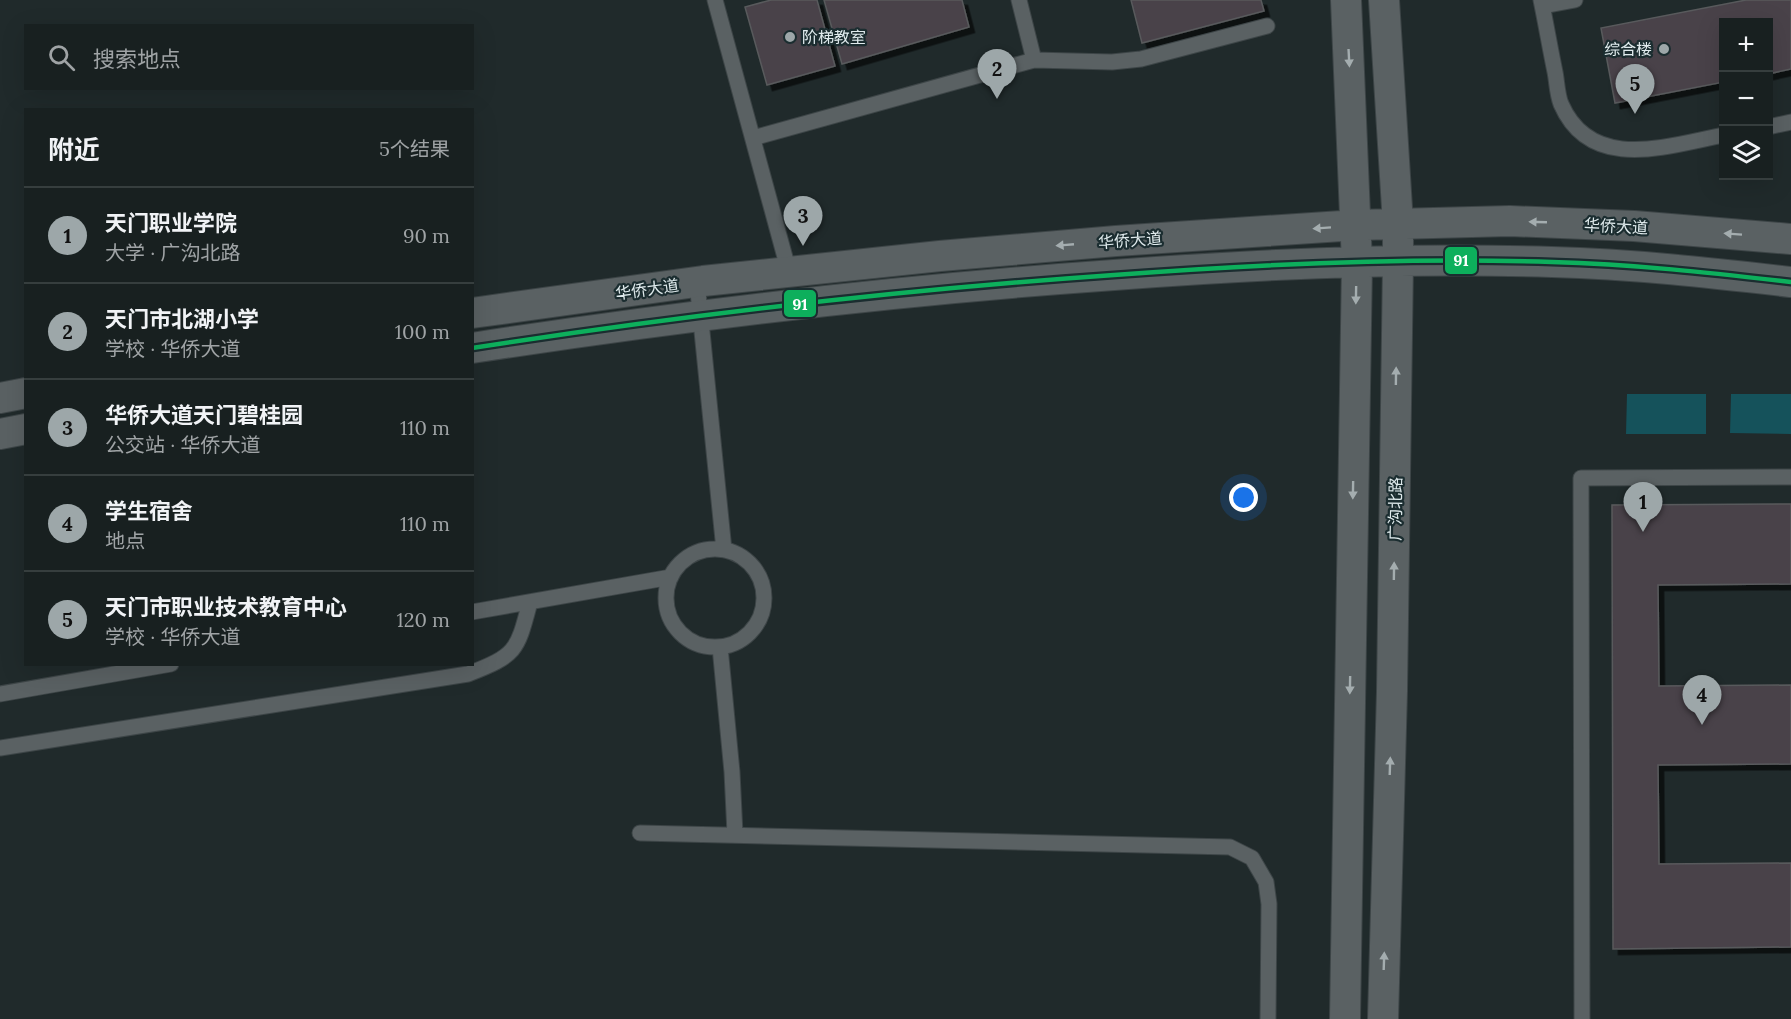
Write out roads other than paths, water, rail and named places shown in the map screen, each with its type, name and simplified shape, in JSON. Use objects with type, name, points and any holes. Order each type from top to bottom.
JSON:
[{"type":"street","points":[[1345,1019],[1357,263],[1346,0]]},
{"type":"street","name":"广沟北路","points":[[1383,1019],[1392,691],[1398,262],[1398,224],[1384,0]]},
{"type":"street","name":"华侨大道","points":[[474,313],[697,282],[789,272],[1116,241],[1357,225],[1510,221],[1634,226],[1791,239]]},
{"type":"street","name":"华侨大道","points":[[474,348],[623,325],[815,301],[1014,282],[1214,267],[1398,262],[1552,262],[1693,270],[1791,282]]},
{"type":"street","points":[[0,399],[24,393]]},
{"type":"street","points":[[0,434],[24,429]]},
{"type":"lane","points":[[715,0],[789,272]]},
{"type":"lane","points":[[1019,0],[1034,60]]},
{"type":"lane","points":[[1575,0],[1542,3],[1561,103],[1576,126],[1595,143],[1618,150],[1653,148],[1719,136]]},
{"type":"lane","points":[[753,138],[1034,60],[1112,62],[1141,59],[1268,26]]},
{"type":"lane","points":[[1773,126],[1791,122]]},
{"type":"lane","points":[[697,282],[724,550]]},
{"type":"lane","points":[[1582,1019],[1581,478],[1791,477]]},
{"type":"lane","points":[[708,550],[724,550],[740,555],[753,566],[761,580],[764,596],[762,612],[755,627],[743,639],[729,646],[712,647],[696,644],[682,635],[672,623],[667,609],[666,592],[671,577],[680,564],[693,554],[708,550]]},
{"type":"lane","points":[[474,612],[671,577]]},
{"type":"lane","points":[[0,748],[468,674],[493,664],[513,651],[522,633],[530,602]]},
{"type":"lane","points":[[720,647],[735,834]]},
{"type":"lane","points":[[0,694],[160,666]]},
{"type":"lane","points":[[640,833],[1230,847],[1252,858],[1266,882],[1269,904],[1268,1019]]},
{"type":"place","name":"阶梯教室","points":[[790,37]]},
{"type":"place","name":"综合楼","points":[[1664,49]]},
{"type":"place","name":"天门市北湖小学","points":[[997,99]]},
{"type":"place","name":"天门市职业技术教育中心","points":[[1635,114]]},
{"type":"place","name":"华侨大道天门碧桂园","points":[[803,246]]},
{"type":"place","name":"天门职业学院","points":[[1643,532]]},
{"type":"place","name":"学生宿舍","points":[[1702,725]]}]
